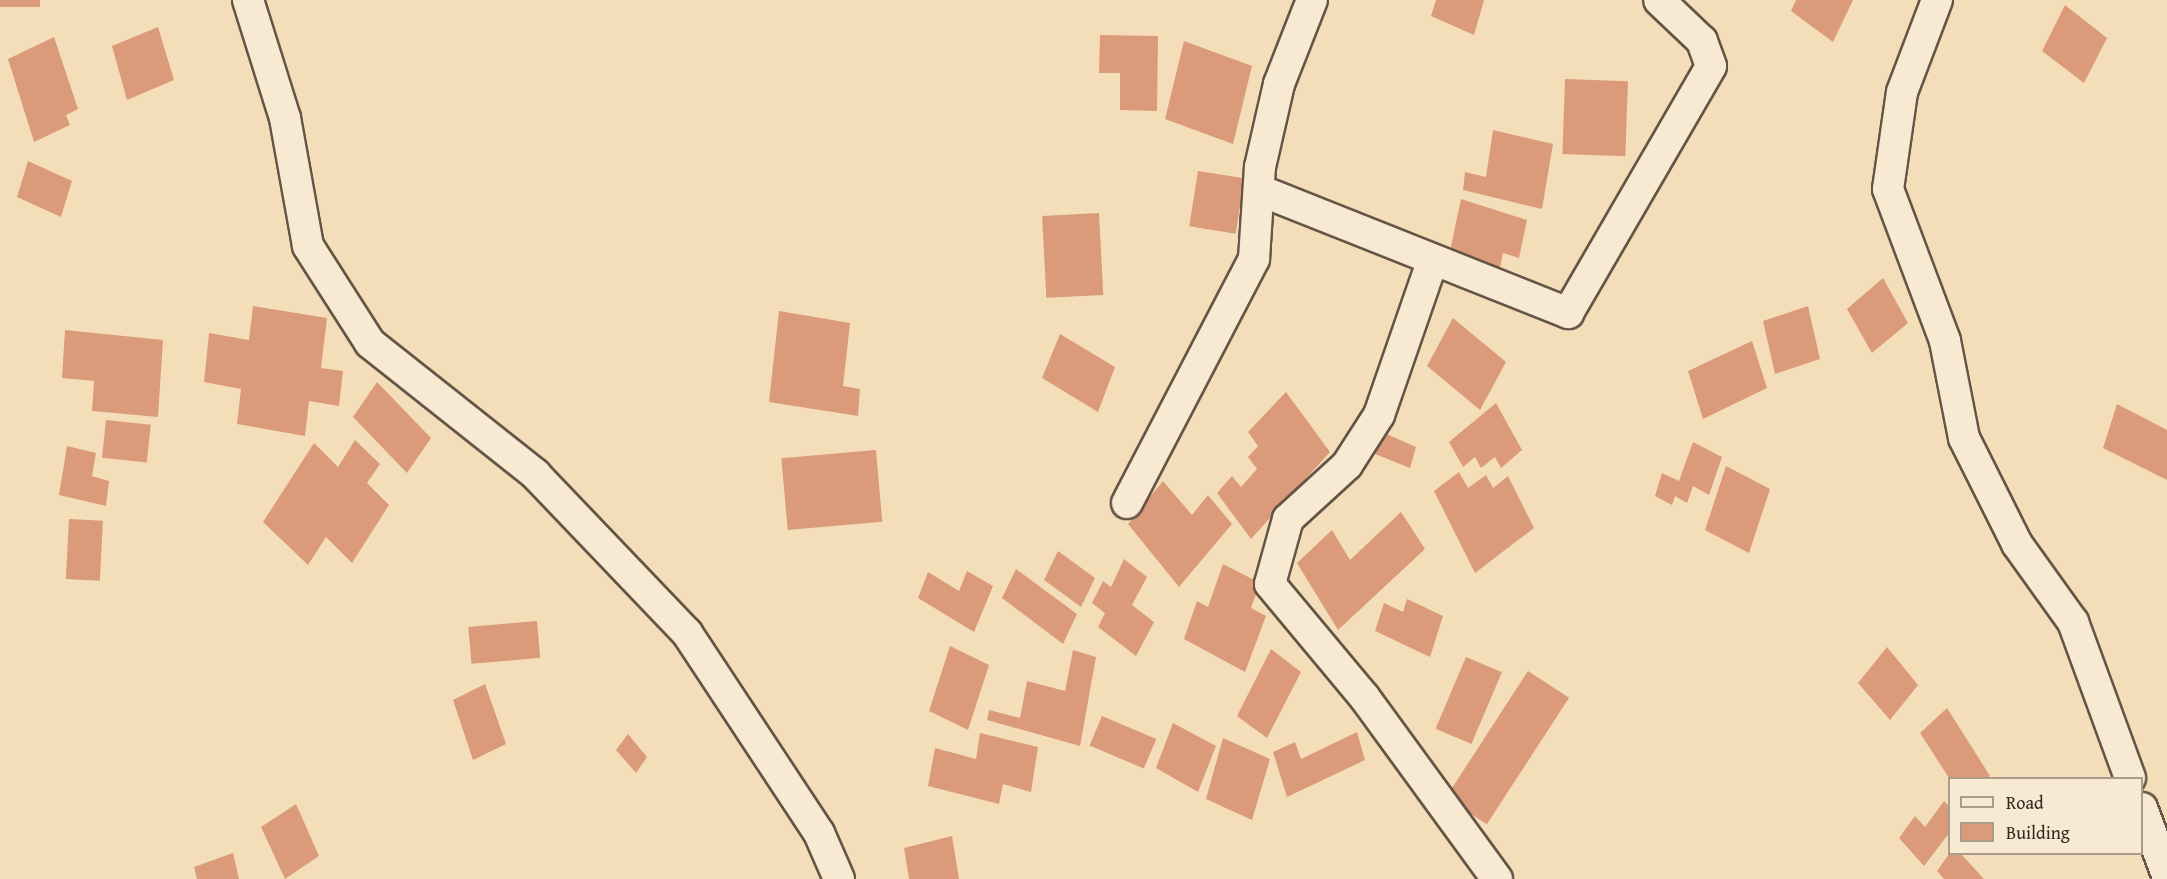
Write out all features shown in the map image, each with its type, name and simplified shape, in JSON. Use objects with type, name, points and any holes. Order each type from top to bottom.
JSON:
[{"type":"street","points":[[248,0],[285,118],[308,246],[370,343],[535,474],[687,633],[819,833],[839,879]]},
{"type":"street","points":[[1126,503],[1254,259],[1259,190],[1279,84],[1312,0]]},
{"type":"street","points":[[1259,190],[1431,262],[1568,313],[1711,66],[1702,41],[1659,0]]},
{"type":"street","points":[[1937,0],[1902,92],[1888,189],[1946,341],[1964,438],[2017,543],[2073,622],[2130,777]]},
{"type":"street","points":[[1431,262],[1378,415],[1347,465],[1288,519],[1270,584],[1365,698],[1497,879]]},
{"type":"street","points":[[2143,811],[2167,875]]},
{"type":"building","points":[[0,0],[40,0],[40,7],[0,7]]},
{"type":"building","points":[[1436,0],[1484,0],[1474,35],[1431,16]]},
{"type":"building","points":[[1796,0],[1853,0],[1833,42],[1791,11]]},
{"type":"building","points":[[2065,5],[2107,38],[2084,83],[2042,51]]},
{"type":"building","points":[[158,27],[174,80],[127,100],[112,46]]},
{"type":"building","points":[[1100,35],[1158,36],[1157,111],[1120,110],[1120,73],[1099,73]]},
{"type":"building","points":[[54,37],[78,109],[66,115],[70,125],[34,142],[8,59]]},
{"type":"building","points":[[1184,41],[1252,66],[1233,144],[1165,119]]},
{"type":"building","points":[[1565,79],[1628,81],[1625,156],[1562,154]]},
{"type":"building","points":[[1493,130],[1553,144],[1542,209],[1463,190],[1465,172],[1486,177]]},
{"type":"building","points":[[28,161],[72,181],[61,217],[17,197]]},
{"type":"building","points":[[1198,171],[1244,178],[1236,234],[1189,226]]},
{"type":"building","points":[[1461,199],[1527,220],[1519,258],[1503,253],[1499,272],[1449,256]]},
{"type":"building","points":[[1099,213],[1103,295],[1046,298],[1042,216]]},
{"type":"building","points":[[1883,278],[1908,323],[1872,353],[1847,309]]},
{"type":"building","points":[[253,306],[327,318],[321,368],[343,371],[339,406],[309,401],[305,436],[237,424],[241,389],[204,382],[209,333],[249,340]]},
{"type":"building","points":[[1808,306],[1820,359],[1775,374],[1763,321]]},
{"type":"building","points":[[779,311],[850,323],[843,386],[860,389],[858,416],[769,402]]},
{"type":"building","points":[[1453,318],[1506,362],[1480,410],[1427,366]]},
{"type":"building","points":[[65,330],[163,340],[158,417],[92,411],[94,381],[62,378]]},
{"type":"building","points":[[1060,334],[1115,367],[1098,412],[1042,378]]},
{"type":"building","points":[[1752,341],[1767,388],[1703,419],[1688,371]]},
{"type":"building","points":[[377,382],[431,438],[407,473],[353,417]]},
{"type":"building","points":[[1286,392],[1330,452],[1251,539],[1217,493],[1232,476],[1241,487],[1257,469],[1248,457],[1258,446],[1248,432]]},
{"type":"building","points":[[1496,403],[1522,450],[1501,468],[1495,457],[1481,468],[1475,457],[1463,467],[1449,442]]},
{"type":"building","points":[[2117,404],[2167,430],[2167,480],[2103,448]]},
{"type":"building","points":[[106,420],[151,425],[147,462],[102,458]]},
{"type":"building","points":[[1382,432],[1416,447],[1410,468],[1375,454]]},
{"type":"building","points":[[355,440],[380,464],[367,483],[389,505],[352,563],[326,537],[308,565],[263,522],[314,443],[338,467]]},
{"type":"building","points":[[1693,442],[1722,457],[1709,495],[1693,486],[1687,503],[1675,496],[1672,505],[1655,496],[1662,473],[1679,481]]},
{"type":"building","points":[[67,446],[96,453],[92,476],[109,481],[106,506],[59,495]]},
{"type":"building","points":[[876,450],[882,522],[788,530],[781,458]]},
{"type":"building","points":[[1726,466],[1770,489],[1749,553],[1705,530]]},
{"type":"building","points":[[1459,472],[1468,488],[1486,475],[1493,488],[1508,476],[1534,528],[1475,573],[1434,491]]},
{"type":"building","points":[[1163,481],[1192,515],[1208,495],[1232,524],[1179,587],[1128,524]]},
{"type":"building","points":[[1401,512],[1425,549],[1338,630],[1297,563],[1332,530],[1350,560]]},
{"type":"building","points":[[69,519],[103,521],[100,581],[66,579]]},
{"type":"building","points":[[1058,551],[1095,578],[1081,607],[1044,580]]},
{"type":"building","points":[[1124,559],[1147,577],[1132,605],[1154,622],[1136,656],[1098,627],[1105,613],[1092,603],[1103,581],[1111,587]]},
{"type":"building","points":[[1223,564],[1260,583],[1251,608],[1266,616],[1245,672],[1184,639],[1197,601],[1208,607]]},
{"type":"building","points":[[1016,569],[1077,614],[1063,644],[1002,598]]},
{"type":"building","points":[[967,571],[993,586],[974,632],[918,598],[928,572],[959,591]]},
{"type":"building","points":[[1407,599],[1443,616],[1430,657],[1375,631],[1384,603],[1403,612]]},
{"type":"building","points":[[537,621],[540,658],[471,664],[468,627]]},
{"type":"building","points":[[950,646],[989,665],[968,730],[929,711]]},
{"type":"building","points":[[1887,647],[1918,685],[1890,720],[1858,683]]},
{"type":"building","points":[[1271,649],[1301,672],[1267,738],[1237,716]]},
{"type":"building","points":[[1073,650],[1096,657],[1080,746],[987,720],[989,710],[1020,718],[1027,681],[1065,691]]},
{"type":"building","points":[[1466,657],[1502,672],[1471,744],[1436,729]]},
{"type":"building","points":[[1528,671],[1569,698],[1487,824],[1446,798]]},
{"type":"building","points":[[485,684],[506,744],[473,760],[453,700]]},
{"type":"building","points":[[1947,708],[1990,776],[1948,777],[1920,733]]},
{"type":"building","points":[[1102,716],[1156,739],[1144,769],[1089,745]]},
{"type":"building","points":[[1173,723],[1216,746],[1198,792],[1156,768]]},
{"type":"building","points":[[1357,732],[1365,760],[1287,797],[1273,752],[1295,742],[1301,759]]},
{"type":"building","points":[[980,733],[1038,747],[1031,792],[1003,784],[999,804],[928,786],[935,748],[976,759]]},
{"type":"building","points":[[628,734],[647,757],[636,773],[616,750]]},
{"type":"building","points":[[1223,738],[1270,759],[1252,820],[1206,799]]},
{"type":"building","points":[[1944,801],[1948,805],[1948,835],[1924,866],[1899,838],[1915,816],[1925,827]]},
{"type":"building","points":[[296,804],[319,856],[285,879],[261,827]]},
{"type":"building","points":[[952,836],[959,879],[909,879],[904,848]]},
{"type":"building","points":[[233,853],[239,879],[197,879],[194,867]]},
{"type":"building","points":[[1948,855],[1962,855],[1984,879],[1944,879],[1937,871]]}]
